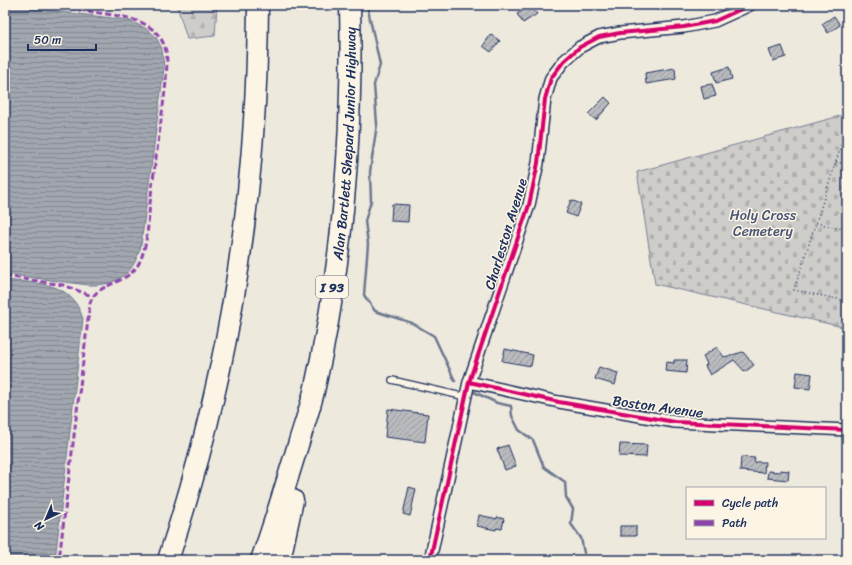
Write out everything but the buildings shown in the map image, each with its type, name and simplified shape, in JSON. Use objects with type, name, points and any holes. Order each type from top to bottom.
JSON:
[{"type":"highway","points":[[168,560],[187,502],[222,367],[244,237],[254,138],[258,70],[258,5]]},
{"type":"highway","name":"Alan Bartlett Shepard Junior Highway","points":[[261,560],[315,388],[326,335],[342,219],[347,165],[350,101],[350,5]]},
{"type":"highway","points":[[280,560],[307,440],[315,388]]},
{"type":"highway","points":[[158,560],[187,502]]},
{"type":"street","name":"Charleston Avenue","points":[[430,560],[469,382],[529,205],[538,163],[544,98],[551,78],[564,61],[580,47],[599,37],[620,33],[684,27],[715,21],[750,5]]},
{"type":"street","name":"Boston Avenue","points":[[469,382],[559,402],[675,422],[847,430]]},
{"type":"lane","points":[[392,380],[466,397]]},
{"type":"path","points":[[847,135],[844,137],[794,290],[847,301]]},
{"type":"path","points":[[836,162],[847,164]]},
{"type":"path","points":[[816,223],[847,230]]},
{"type":"green space","points":[[177,5],[217,5],[215,36],[187,39]]},
{"type":"green space","name":"Holy Cross Cemetery","points":[[847,114],[847,328],[655,284],[637,172]]},
{"type":"shaded area","points":[[5,5],[128,20],[147,29],[156,37],[162,49],[164,68],[141,245],[134,264],[129,271],[116,280],[99,285],[88,285],[5,274]]},
{"type":"shaded area","points":[[5,280],[52,286],[62,291],[71,297],[78,306],[83,319],[55,560],[5,560]]},
{"type":"waterway","points":[[367,5],[380,65],[374,85],[377,124],[370,172],[371,201],[365,221],[368,244],[364,295],[375,311],[412,323],[434,336],[455,381]]},
{"type":"waterway","points":[[472,391],[497,403],[511,406],[512,416],[519,430],[533,440],[544,467],[565,482],[566,497],[573,509],[571,524],[581,538],[584,553]]},
{"type":"marked path","points":[[43,5],[126,17],[146,25],[162,40],[167,59],[166,82],[147,233],[142,256],[134,270],[127,276],[98,291],[93,296],[90,303],[59,560]]},
{"type":"marked path","points":[[5,276],[63,285],[92,296]]},
{"type":"cycle path","points":[[430,560],[469,382],[529,205],[538,163],[545,99],[551,78],[564,61],[580,47],[599,37],[620,33],[684,27],[715,21],[750,5]]},
{"type":"cycle path","points":[[469,382],[559,402],[675,422],[847,430]]}]
